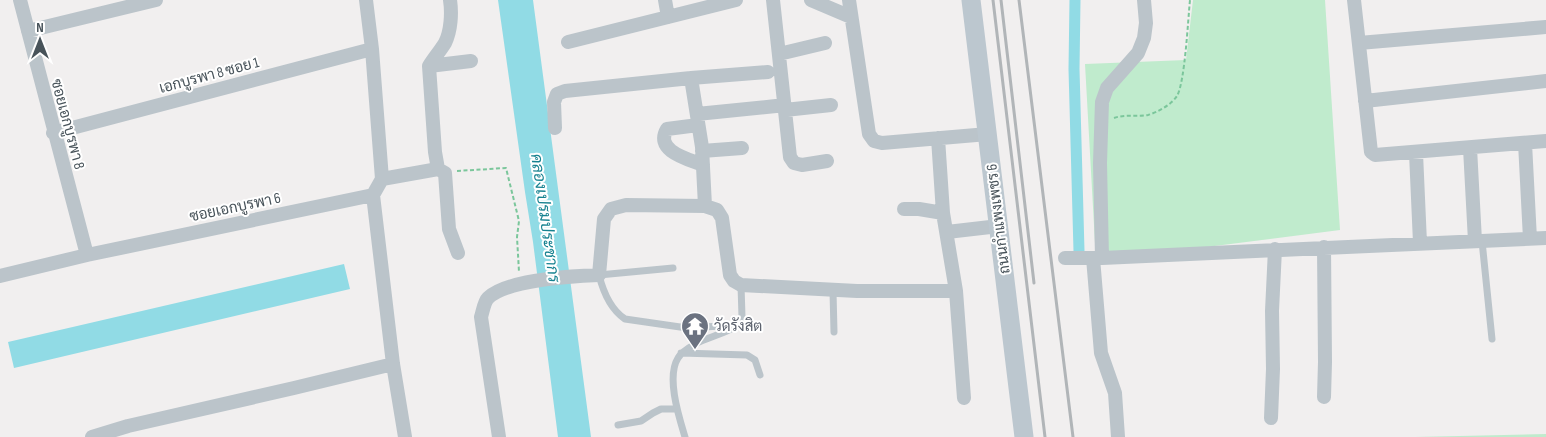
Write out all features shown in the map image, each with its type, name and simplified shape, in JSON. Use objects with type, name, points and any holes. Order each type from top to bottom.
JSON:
[{"type":"main road","name":"ถนนกำแพงเพชร 6","points":[[972,0],[1024,437]]},
{"type":"street","name":"ซอยเอกบูรพา 8","points":[[20,0],[86,255]]},
{"type":"street","points":[[28,31],[156,0]]},
{"type":"street","points":[[366,0],[372,49],[382,179],[373,195],[393,364],[405,437]]},
{"type":"street","points":[[450,0],[451,21],[445,43],[435,54],[429,66],[435,152],[442,171],[449,229],[458,253]]},
{"type":"street","points":[[665,0],[668,17]]},
{"type":"street","points":[[568,42],[736,0]]},
{"type":"street","points":[[773,0],[779,54],[780,108],[790,158],[794,163],[802,165],[827,161]]},
{"type":"street","points":[[811,0],[851,17]]},
{"type":"street","points":[[849,0],[869,134],[874,141],[988,134]]},
{"type":"street","points":[[1118,437],[1115,393],[1100,345],[1097,258],[1102,102],[1107,88],[1138,53],[1144,38],[1146,23],[1144,0]]},
{"type":"street","points":[[1354,0],[1371,152],[1375,155],[1546,141]]},
{"type":"street","points":[[1358,43],[1546,27]]},
{"type":"street","points":[[779,54],[826,43]]},
{"type":"street","name":"เอกบูรพา 8 ซอย 1","points":[[53,133],[372,49]]},
{"type":"street","points":[[429,66],[471,61]]},
{"type":"street","points":[[555,128],[554,102],[557,94],[565,91],[768,72]]},
{"type":"street","points":[[691,78],[702,150],[705,206]]},
{"type":"street","points":[[1365,102],[1546,82]]},
{"type":"street","points":[[703,166],[669,150],[663,141],[667,129],[698,119],[780,108],[831,105]]},
{"type":"street","points":[[938,138],[943,213],[956,291],[964,398]]},
{"type":"street","points":[[1525,143],[1530,239]]},
{"type":"street","points":[[702,150],[742,148]]},
{"type":"street","points":[[1470,148],[1479,241]]},
{"type":"street","points":[[1416,153],[1420,243]]},
{"type":"street","points":[[382,179],[442,171]]},
{"type":"street","name":"ซอยเอกบูรพา 6","points":[[0,276],[86,255],[373,195]]},
{"type":"street","points":[[499,437],[481,317],[486,300],[495,293],[526,283],[599,274],[604,219],[611,209],[626,205],[705,206],[717,210],[722,218],[730,275],[741,284],[833,291],[956,291]]},
{"type":"street","points":[[904,209],[919,209],[943,213]]},
{"type":"street","points":[[947,232],[999,226]]},
{"type":"street","points":[[1065,258],[1546,238]]},
{"type":"street","points":[[1324,247],[1324,397]]},
{"type":"street","points":[[1271,418],[1274,369],[1272,311],[1275,249]]},
{"type":"street","points":[[92,437],[129,432],[393,364]]},
{"type":"lane","points":[[1479,241],[1492,339]]},
{"type":"lane","points":[[673,268],[599,274],[602,292],[618,314],[625,319],[687,328],[738,325]]},
{"type":"lane","points":[[685,437],[677,409],[674,380],[676,360],[698,342],[738,325],[742,317],[741,284]]},
{"type":"lane","points":[[833,291],[834,332]]},
{"type":"lane","points":[[681,354],[747,355],[755,360],[760,375]]},
{"type":"lane","points":[[618,425],[641,421],[652,412],[677,409]]},
{"type":"path","points":[[1102,122],[1119,116],[1148,115],[1165,108],[1177,96],[1181,78],[1190,0]]},
{"type":"path","points":[[442,171],[506,168],[519,221],[517,247],[526,283]]},
{"type":"green space","points":[[1193,0],[1325,0],[1340,230],[1096,261],[1085,64],[1186,60]]},
{"type":"green space","points":[[1546,434],[1546,437],[1415,437]]},
{"type":"water","name":"คลองเปรมประชากร","points":[[498,0],[533,0],[591,437],[558,437],[533,242]]},
{"type":"water","points":[[344,264],[350,289],[14,368],[8,342]]},
{"type":"waterway","points":[[1075,0],[1074,69],[1079,251]]},
{"type":"railway","points":[[993,0],[1045,437]]},
{"type":"railway","points":[[1001,0],[1034,283]]},
{"type":"railway","points":[[1019,0],[1073,437]]},
{"type":"place","name":"วัดรังสิต","points":[[695,350]]}]
